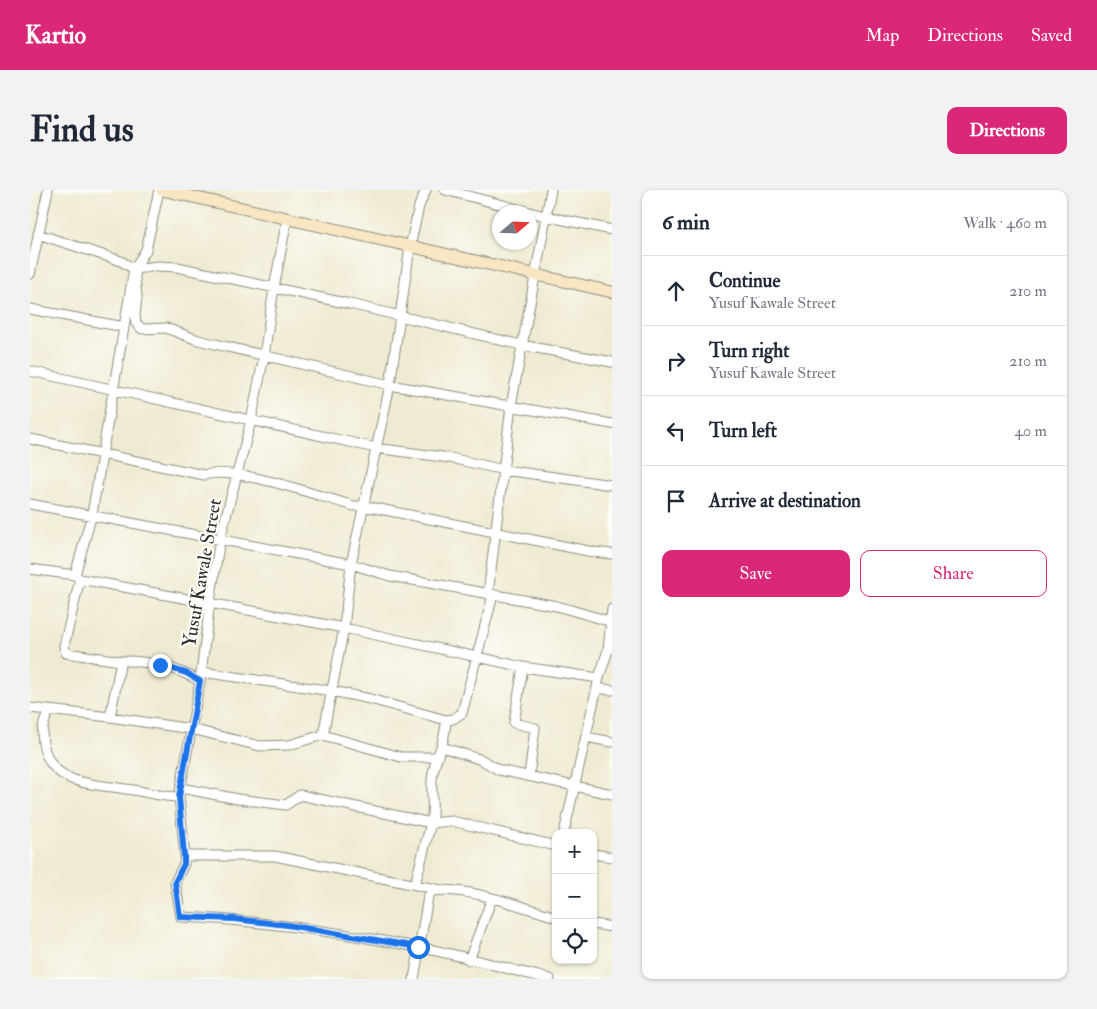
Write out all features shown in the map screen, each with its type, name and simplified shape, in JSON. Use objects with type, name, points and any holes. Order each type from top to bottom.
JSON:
[{"type":"street","points":[[30,274],[48,190]]},
{"type":"street","points":[[551,190],[545,216],[535,276],[521,345],[511,406],[504,470],[494,533],[491,594],[478,658],[468,684],[462,713],[453,719],[446,720],[370,699],[332,691],[201,676],[160,665],[66,654],[64,646],[92,514],[134,269],[146,250],[160,190],[535,276],[612,292]]},
{"type":"street","points":[[323,735],[344,628],[351,564],[390,385],[410,247],[419,206],[426,190]]},
{"type":"street","points":[[445,190],[545,216],[612,230]]},
{"type":"street","name":"Yusuf Kawale Street","points":[[287,219],[251,421],[220,539],[201,676],[180,792],[184,864],[175,882],[180,917],[234,919],[287,925],[418,947],[550,979]]},
{"type":"street","points":[[38,234],[121,261],[134,269],[158,266],[177,267],[521,345],[612,362]]},
{"type":"street","points":[[134,269],[137,297],[135,316],[136,323],[142,329],[166,328],[184,336],[390,385],[612,424]]},
{"type":"street","points":[[30,309],[124,327]]},
{"type":"street","points":[[30,370],[376,448],[450,458],[504,470],[612,485]]},
{"type":"street","points":[[30,439],[204,475],[216,472],[237,474],[354,506],[365,506],[494,533],[612,554]]},
{"type":"street","points":[[30,504],[92,514],[351,564],[390,576],[557,606],[611,622]]},
{"type":"street","points":[[30,569],[344,628],[524,667],[599,678]]},
{"type":"street","points":[[564,829],[566,816],[576,786],[599,678],[608,650],[612,609]]},
{"type":"street","points":[[110,716],[116,697],[121,661]]},
{"type":"street","points":[[524,667],[514,723],[534,728],[529,776]]},
{"type":"street","points":[[598,688],[612,690]]},
{"type":"street","points":[[30,708],[110,716],[191,729],[260,746],[289,745],[323,735],[401,757],[438,757]]},
{"type":"street","points":[[49,711],[42,728],[43,746],[47,759],[56,770],[69,779],[92,785],[180,792],[286,805],[300,795],[431,823],[452,821],[552,845]]},
{"type":"street","points":[[415,884],[431,823],[434,807],[432,779],[446,736],[446,720]]},
{"type":"street","points":[[586,737],[612,742]]},
{"type":"street","points":[[442,747],[482,760],[500,770],[612,794]]},
{"type":"street","points":[[597,855],[612,857]]},
{"type":"street","points":[[184,856],[275,856],[441,890],[492,898],[552,915]]},
{"type":"street","points":[[414,979],[428,897],[432,891],[441,890]]},
{"type":"street","points":[[469,960],[492,898]]},
{"type":"street","points":[[597,925],[612,927]]},
{"type":"route","points":[[160,665],[186,673],[200,681],[179,797],[182,816],[184,864],[175,882],[180,917],[234,919],[287,925],[418,947]]}]
